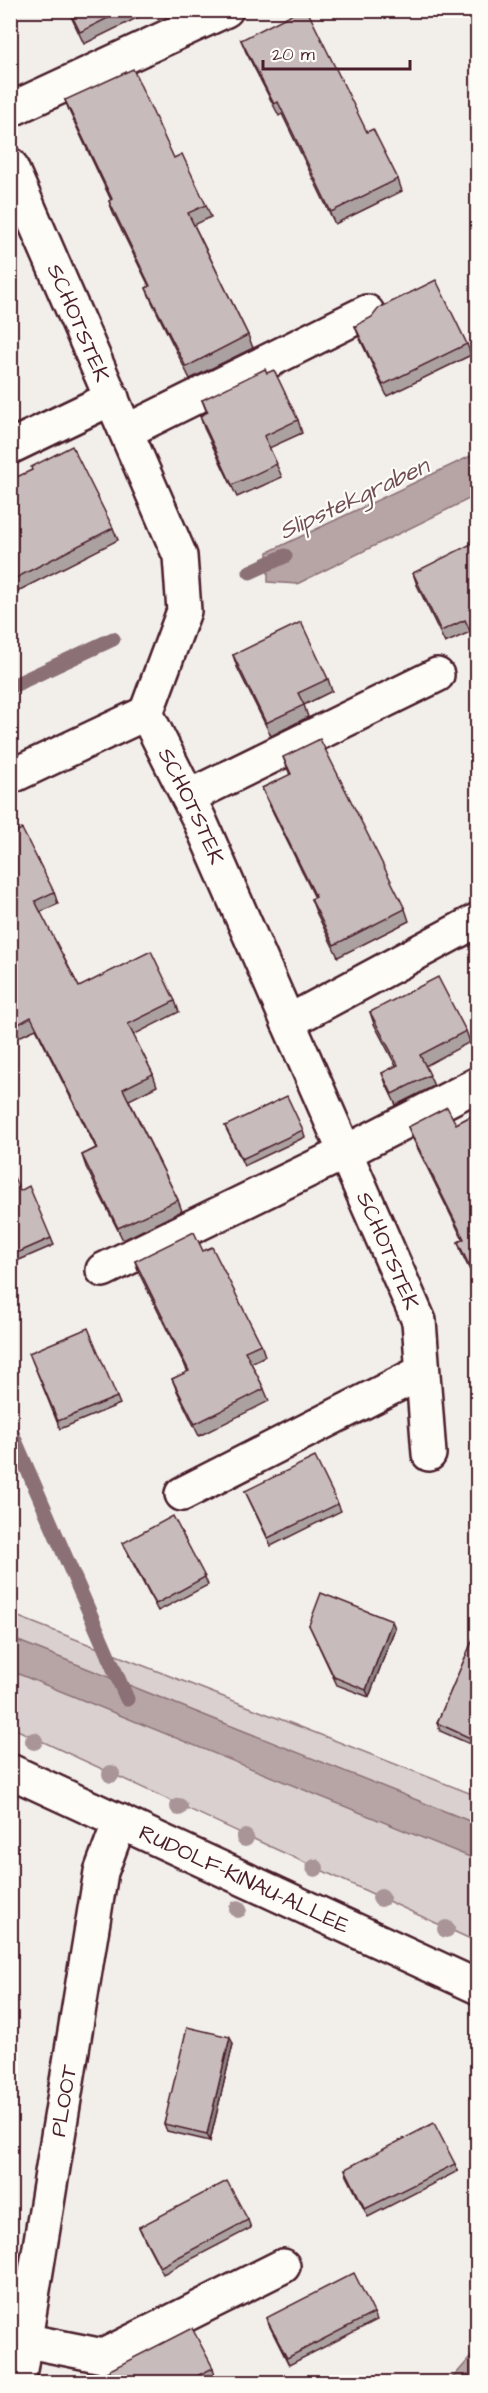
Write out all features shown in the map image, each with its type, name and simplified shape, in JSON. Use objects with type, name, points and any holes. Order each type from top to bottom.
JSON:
[{"type":"street","points":[[10,110],[226,10]]},
{"type":"street","name":"SCHOTSTEK","points":[[10,165],[180,556],[184,611],[146,712],[188,797],[419,1321],[429,1454]]},
{"type":"street","points":[[127,431],[367,312]]},
{"type":"street","points":[[10,447],[112,398]]},
{"type":"street","points":[[188,797],[437,675]]},
{"type":"street","points":[[10,777],[146,712]]},
{"type":"street","points":[[288,1022],[477,920]]},
{"type":"street","points":[[103,1270],[344,1153],[477,1084]]},
{"type":"street","points":[[182,1494],[422,1372]]},
{"type":"street","name":"RUDOLF-KINAU-ALLEE","points":[[10,1771],[477,1987]]},
{"type":"street","name":"PLOOT","points":[[18,2382],[23,2340],[101,1872],[120,1821]]},
{"type":"street","points":[[23,2340],[104,2356],[283,2265]]},
{"type":"shaded area","points":[[477,453],[477,495],[297,584],[268,582],[268,552]]},
{"type":"shaded area","points":[[11,1614],[477,1796],[477,1942],[11,1727]]},
{"type":"shaded area","points":[[11,1638],[477,1824],[477,1860],[11,1671]]},
{"type":"shaded area","points":[[477,2350],[477,2382],[449,2382]]},
{"type":"building","points":[[69,10],[124,10],[80,32]]},
{"type":"building","points":[[300,10],[307,10],[367,132],[373,129],[398,179],[331,212],[278,102],[274,104],[241,40]]},
{"type":"building","points":[[133,69],[174,158],[182,154],[206,205],[188,213],[248,335],[186,367],[146,288],[150,286],[109,201],[112,199],[65,100]]},
{"type":"building","points":[[436,280],[467,344],[383,385],[355,326],[372,317],[379,308]]},
{"type":"building","points":[[265,369],[267,373],[274,370],[298,420],[264,436],[277,464],[232,485],[200,416],[208,412],[202,400]]},
{"type":"building","points":[[72,446],[113,528],[10,581],[10,480],[32,470],[31,467]]},
{"type":"building","points":[[473,543],[477,552],[477,646],[465,620],[441,631],[413,573]]},
{"type":"building","points":[[301,622],[328,679],[298,693],[304,705],[266,723],[233,655]]},
{"type":"building","points":[[320,739],[405,909],[334,945],[311,899],[316,897],[262,788],[291,774],[283,757]]},
{"type":"building","points":[[22,829],[54,892],[35,901],[79,987],[151,951],[175,1001],[128,1024],[153,1074],[123,1089],[178,1200],[118,1228],[82,1155],[97,1148],[31,1017],[15,1026],[10,1017],[10,834]]},
{"type":"building","points":[[438,977],[466,1031],[420,1055],[430,1075],[392,1094],[382,1073],[398,1065],[370,1012]]},
{"type":"building","points":[[287,1096],[303,1130],[242,1159],[225,1126]]},
{"type":"building","points":[[447,1107],[456,1124],[477,1113],[477,1282],[458,1242],[464,1239],[408,1127]]},
{"type":"building","points":[[10,1173],[20,1191],[29,1186],[51,1238],[10,1256]]},
{"type":"building","points":[[194,1232],[203,1251],[212,1247],[261,1344],[245,1351],[264,1389],[195,1424],[172,1379],[189,1371],[135,1261]]},
{"type":"building","points":[[88,1328],[117,1397],[58,1421],[29,1353]]},
{"type":"building","points":[[315,1457],[338,1504],[268,1538],[245,1491]]},
{"type":"building","points":[[173,1516],[205,1577],[156,1604],[123,1543]]},
{"type":"building","points":[[321,1593],[392,1621],[366,1690],[334,1677],[309,1625]]},
{"type":"building","points":[[477,1630],[477,1741],[437,1723]]},
{"type":"building","points":[[187,2027],[230,2037],[207,2134],[164,2124]]},
{"type":"building","points":[[434,2123],[455,2164],[365,2209],[345,2169]]},
{"type":"building","points":[[227,2181],[248,2220],[160,2267],[139,2227]]},
{"type":"building","points":[[354,2273],[374,2313],[287,2358],[266,2318]]},
{"type":"building","points":[[192,2328],[213,2368],[185,2382],[108,2382],[104,2373]]},
{"type":"waterway","name":"Slipstekgraben","points":[[250,572],[285,556]]},
{"type":"waterway","name":"Slipstekgraben","points":[[10,687],[113,639]]},
{"type":"waterway","points":[[10,1429],[127,1699]]}]
